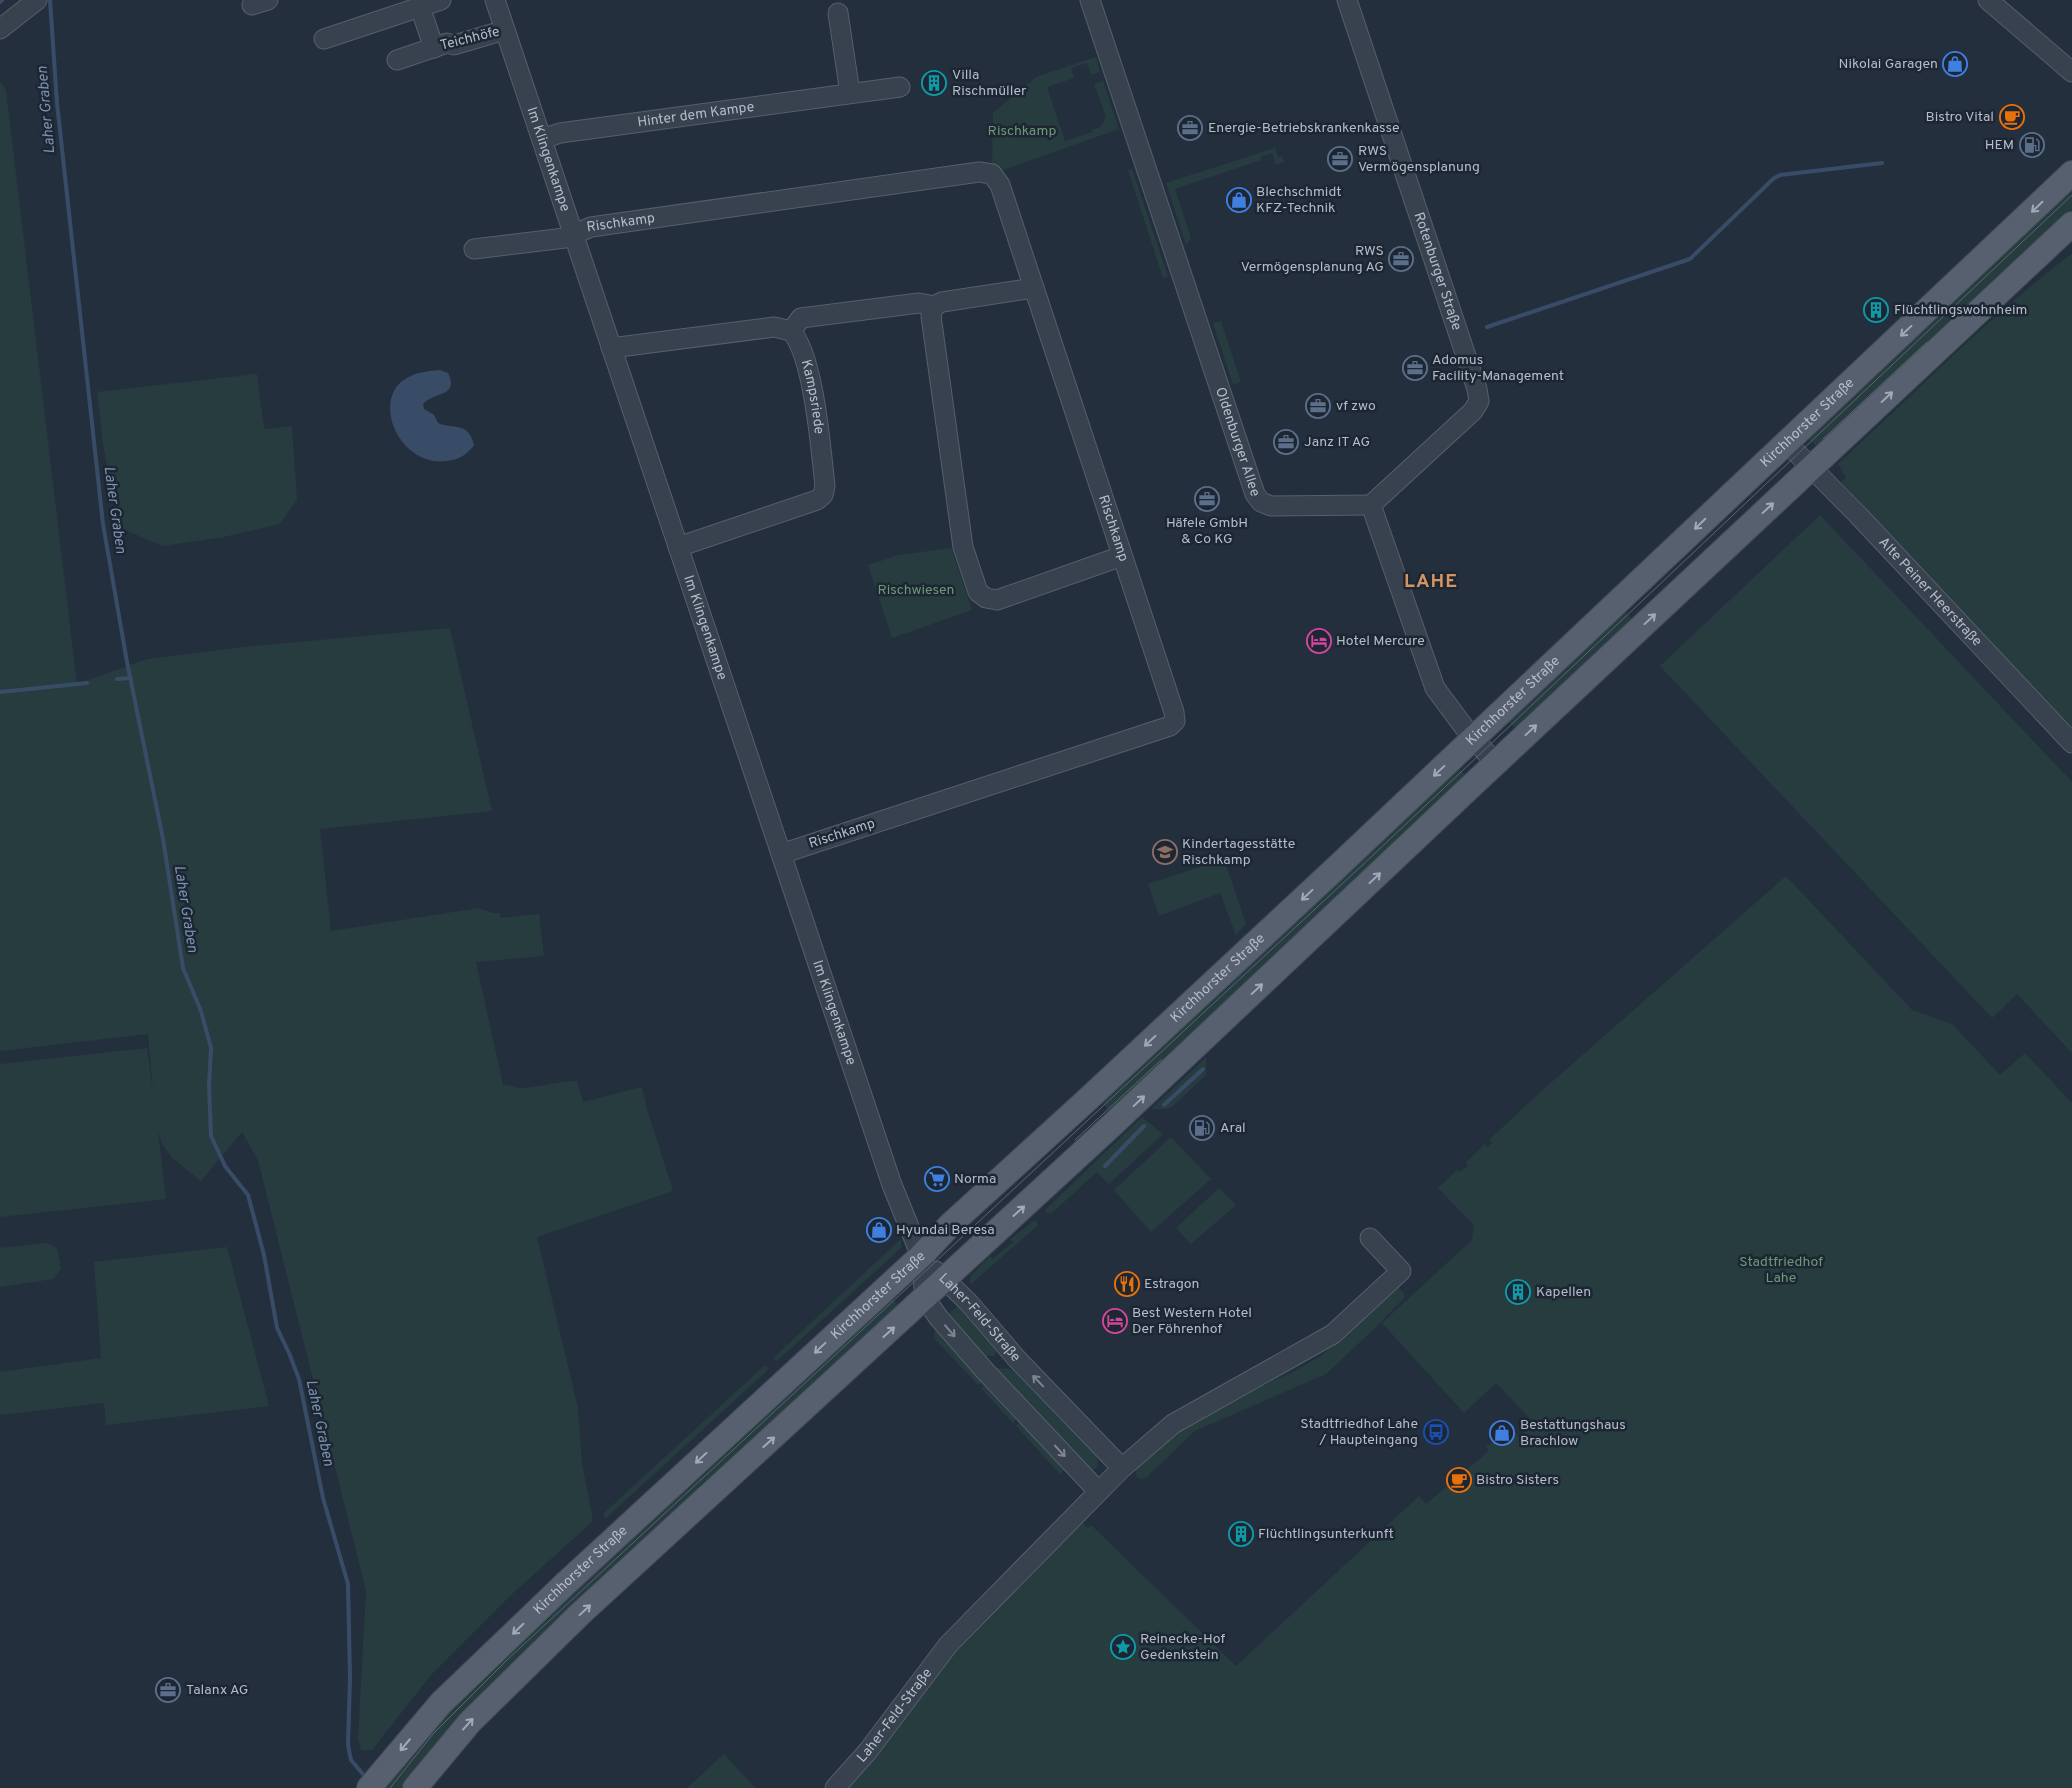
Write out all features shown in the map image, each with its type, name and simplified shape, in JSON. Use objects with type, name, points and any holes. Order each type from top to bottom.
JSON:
[{"type":"main road","name":"Kirchhorster Straße","points":[[369,1788],[441,1703],[565,1584],[921,1256],[951,1224],[1088,1099],[1474,738],[2072,173]]},
{"type":"main road","points":[[414,1788],[470,1722],[574,1621],[1129,1110],[2072,224]]},
{"type":"street","points":[[324,39],[441,0]]},
{"type":"street","name":"Im Klingenkampe","points":[[495,0],[892,1185],[921,1256]]},
{"type":"street","name":"Oldenburger Allee","points":[[1090,0],[1255,494],[1261,502],[1271,506],[1371,506]]},
{"type":"street","name":"Rotenburger Straße","points":[[1347,0],[1477,388],[1479,401],[1473,411],[1371,506]]},
{"type":"street","points":[[1988,0],[2072,72]]},
{"type":"street","points":[[0,30],[34,3]]},
{"type":"street","name":"Teichhöfe","points":[[420,7],[434,48]]},
{"type":"street","points":[[838,13],[850,94]]},
{"type":"street","name":"Teichhöfe","points":[[397,60],[447,43],[454,45],[469,42],[505,30]]},
{"type":"street","name":"Hinter dem Kampe","points":[[542,139],[560,133],[900,87]]},
{"type":"street","name":"Rischkamp","points":[[474,249],[565,238],[591,227],[978,172],[992,174],[1000,186],[1174,712],[1175,721],[1170,726],[781,854]]},
{"type":"street","points":[[611,348],[774,327],[791,331],[802,318],[919,303],[934,306],[942,302],[1034,288]]},
{"type":"street","points":[[934,306],[931,316],[963,547],[978,592],[986,598],[997,600],[1122,556]]},
{"type":"street","name":"Kampsriede","points":[[678,547],[817,500],[823,495],[825,486],[820,438],[810,384],[801,346],[791,331]]},
{"type":"street","name":"Alte Peiner Heerstraße","points":[[1786,442],[1812,467],[2072,743]]},
{"type":"street","points":[[1371,506],[1427,672],[1435,688],[1496,764]]},
{"type":"street","name":"Laher-Feld-Straße","points":[[835,1788],[868,1751],[948,1645],[1122,1468],[1173,1424],[1333,1334],[1401,1271],[1370,1238]]},
{"type":"street","name":"Laher-Feld-Straße","points":[[921,1256],[1122,1468]]},
{"type":"street","name":"Laher-Feld-Straße","points":[[921,1256],[925,1298],[938,1317],[985,1371],[1098,1491]]},
{"type":"green space","name":"Rischkamp","points":[[1096,57],[1100,72],[1091,75],[1087,63],[1071,68],[1074,78],[1047,87],[1065,141],[1101,127],[1106,117],[1094,84],[1103,81],[1119,129],[992,174],[993,113],[1036,77]]},
{"type":"green space","points":[[0,82],[6,90],[77,684],[147,659],[244,647],[450,628],[492,811],[320,829],[331,931],[479,908],[492,913],[500,913],[500,918],[539,914],[544,956],[476,962],[503,1085],[522,1088],[577,1081],[583,1102],[642,1087],[673,1191],[537,1237],[578,1408],[582,1463],[593,1521],[510,1596],[431,1675],[372,1750],[361,1750],[358,1738],[366,1591],[258,1160],[242,1132],[201,1181],[172,1158],[162,1144],[158,1131],[166,1199],[0,1217],[0,1064],[147,1048],[153,1093],[148,1034],[0,1051]]},
{"type":"green space","points":[[1275,148],[1278,157],[1282,156],[1284,162],[1276,165],[1272,153],[1260,157],[1261,160],[1175,189],[1191,238],[1186,245],[1166,183]]},
{"type":"green space","points":[[1132,169],[1168,276],[1163,278],[1128,170]]},
{"type":"green space","points":[[2072,187],[2072,212],[1821,451],[1808,438]]},
{"type":"green space","points":[[2072,253],[2072,732],[1901,551],[1841,482],[1846,478],[1838,464],[1982,329]]},
{"type":"green space","points":[[1221,321],[1241,382],[1233,385],[1213,323]]},
{"type":"green space","points":[[257,374],[264,429],[292,426],[297,500],[280,524],[224,537],[162,546],[119,527],[103,445],[97,392]]},
{"type":"green space","points":[[1820,515],[2072,782],[2072,1053],[2017,994],[1992,1018],[1660,666]]},
{"type":"green space","name":"Rischwiesen","points":[[951,548],[972,610],[892,638],[868,565],[899,555]]},
{"type":"green space","points":[[1622,608],[1636,623],[1521,734],[1506,719]]},
{"type":"green space","points":[[1456,765],[1467,777],[1111,1112],[1099,1100]]},
{"type":"green space","points":[[1224,859],[1246,924],[1236,935],[1220,893],[1159,916],[1148,884]]},
{"type":"green space","name":"Stadtfriedhof Lahe","points":[[1786,876],[1912,1010],[1952,1024],[2000,1075],[2025,1053],[2072,1103],[2072,1788],[845,1788],[947,1661],[1080,1521],[1088,1528],[1091,1525],[1236,1666],[1419,1496],[1426,1504],[1482,1457],[1489,1450],[1486,1447],[1494,1441],[1498,1445],[1503,1440],[1497,1433],[1507,1423],[1519,1437],[1534,1423],[1496,1383],[1464,1413],[1382,1323],[1472,1240],[1474,1225],[1438,1188],[1457,1170],[1460,1172],[1468,1165],[1466,1162],[1485,1144],[1487,1147],[1492,1143],[1489,1140],[1537,1095]]},
{"type":"green space","points":[[1206,1058],[1206,1075],[1172,1107],[1151,1109]]},
{"type":"green space","points":[[1142,1117],[1163,1134],[1109,1184],[1097,1172],[1052,1213],[1046,1213],[1045,1210]]},
{"type":"green space","points":[[1171,1137],[1211,1179],[1151,1232],[1114,1190]]},
{"type":"green space","points":[[1219,1188],[1236,1205],[1191,1244],[1176,1228]]},
{"type":"green space","points":[[1035,1220],[1038,1224],[1036,1227],[970,1285],[970,1277],[990,1256],[993,1259],[1013,1242],[1010,1239]]},
{"type":"green space","points":[[901,1239],[902,1247],[777,1361],[773,1358]]},
{"type":"green space","points":[[47,1243],[57,1248],[61,1269],[53,1279],[0,1287],[0,1248]]},
{"type":"green space","points":[[227,1247],[269,1406],[106,1425],[104,1403],[0,1415],[0,1372],[101,1358],[94,1262]]},
{"type":"green space","points":[[1396,1286],[1404,1293],[1404,1298],[1326,1374],[1195,1431],[1147,1477],[1141,1479],[1137,1477],[1135,1471],[1138,1463],[1205,1411],[1295,1371],[1321,1356]]},
{"type":"green space","points":[[891,1298],[899,1305],[406,1788],[378,1788],[437,1717]]},
{"type":"green space","points":[[958,1306],[995,1349],[994,1356],[982,1356],[948,1314]]},
{"type":"green space","points":[[935,1327],[983,1382],[978,1385],[934,1338]]},
{"type":"green space","points":[[765,1365],[769,1369],[605,1519],[604,1513]]},
{"type":"green space","points":[[996,1368],[1009,1369],[1018,1374],[1092,1451],[1098,1460],[1097,1468],[1090,1471],[995,1370]]},
{"type":"green space","points":[[986,1384],[1017,1418],[1013,1423],[981,1388]]},
{"type":"green space","points":[[1020,1421],[1066,1468],[1060,1474],[1016,1426]]},
{"type":"green space","points":[[724,1754],[755,1788],[687,1788]]},
{"type":"water","points":[[440,370],[448,373],[451,386],[444,393],[427,400],[423,404],[424,409],[434,415],[438,423],[464,429],[468,432],[474,445],[462,456],[446,461],[429,460],[415,453],[403,443],[395,429],[391,415],[391,400],[396,388],[407,378],[415,374]]},
{"type":"waterway","name":"Laher Graben","points":[[50,0],[57,103],[103,524],[127,662],[163,839],[183,968],[201,1011],[211,1048],[209,1085],[211,1136],[225,1166],[248,1195],[264,1255],[277,1328],[299,1379],[323,1498],[348,1584],[350,1677],[348,1745],[351,1760],[367,1779]]},
{"type":"waterway","points":[[1487,327],[1690,259],[1773,179],[1780,175],[1882,163]]},
{"type":"waterway","points":[[117,679],[131,678]]},
{"type":"waterway","points":[[0,692],[87,683]]},
{"type":"waterway","points":[[1164,1105],[1203,1069]]},
{"type":"waterway","points":[[1105,1166],[1144,1126]]},
{"type":"tram line","points":[[390,1788],[433,1734],[507,1660],[1371,857],[2072,195]]},
{"type":"tram line","points":[[1823,439],[1927,342]]},
{"type":"tram line","points":[[1075,1140],[1161,1060]]},
{"type":"place","name":"Nikolai Garagen","points":[[1955,64]]},
{"type":"place","name":"Villa Rischmüller","points":[[934,83]]},
{"type":"place","name":"Bistro Vital","points":[[2012,117]]},
{"type":"place","name":"Energie-Betriebskrankenkasse","points":[[1190,128]]},
{"type":"place","name":"HEM","points":[[2032,145]]},
{"type":"place","name":"RWS Vermögensplanung","points":[[1340,159]]},
{"type":"place","name":"Blechschmidt KFZ-Technik","points":[[1239,200]]},
{"type":"place","name":"RWS Vermögensplanung AG","points":[[1401,259]]},
{"type":"place","name":"Flüchtlingswohnheim","points":[[1876,310]]},
{"type":"place","name":"Adomus Facility-Management","points":[[1415,368]]},
{"type":"place","name":"vf zwo","points":[[1318,406]]},
{"type":"place","name":"Janz IT AG","points":[[1286,442]]},
{"type":"place","name":"Häfele GmbH & Co KG","points":[[1207,499]]},
{"type":"place","name":"Hotel Mercure","points":[[1319,641]]},
{"type":"place","name":"Kindertagesstätte Rischkamp","points":[[1165,852]]},
{"type":"place","name":"Aral","points":[[1202,1128]]},
{"type":"place","name":"Norma","points":[[937,1179]]},
{"type":"place","name":"Hyundai Beresa","points":[[879,1230]]},
{"type":"place","name":"Estragon","points":[[1127,1284]]},
{"type":"place","name":"Kapellen","points":[[1518,1292]]},
{"type":"place","name":"Best Western Hotel Der Föhrenhof","points":[[1115,1321]]},
{"type":"place","name":"Stadtfriedhof Lahe / Haupteingang","points":[[1436,1432]]},
{"type":"place","name":"Bestattungshaus Brachlow","points":[[1502,1433]]},
{"type":"place","name":"Bistro Sisters","points":[[1459,1480]]},
{"type":"place","name":"Flüchtlingsunterkunft","points":[[1241,1534]]},
{"type":"place","name":"Reinecke-Hof Gedenkstein","points":[[1123,1647]]},
{"type":"place","name":"Talanx AG","points":[[168,1690]]},
{"type":"district","name":"LAHE","points":[[1431,582]]}]
